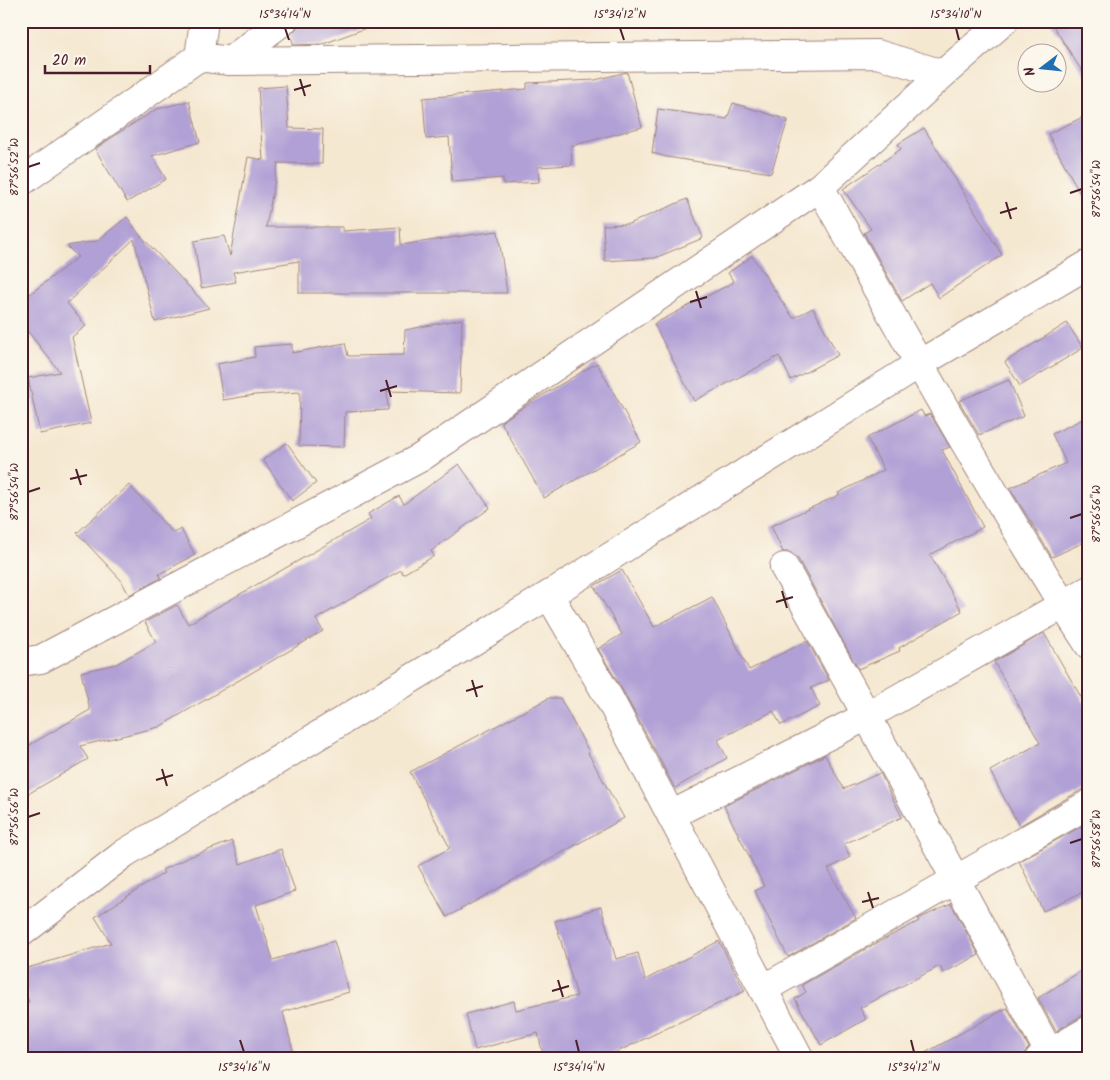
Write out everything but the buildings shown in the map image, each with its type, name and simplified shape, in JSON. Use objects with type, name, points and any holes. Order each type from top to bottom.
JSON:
[{"type":"street","points":[[199,58],[204,21]]},
{"type":"street","points":[[230,61],[283,21]]},
{"type":"street","points":[[21,662],[41,659],[420,458],[820,186],[1004,21]]},
{"type":"street","points":[[21,182],[199,58],[230,61],[877,54],[943,74]]},
{"type":"street","points":[[820,186],[919,364],[1063,605],[1089,645]]},
{"type":"street","points":[[21,933],[125,853],[549,595],[919,364],[1089,264]]},
{"type":"street","points":[[784,567],[955,880],[1044,1056],[1089,1030]]},
{"type":"street","points":[[671,815],[867,716],[1089,590]]},
{"type":"street","points":[[549,595],[609,698],[800,1059]]},
{"type":"street","points":[[763,989],[1089,804]]}]
